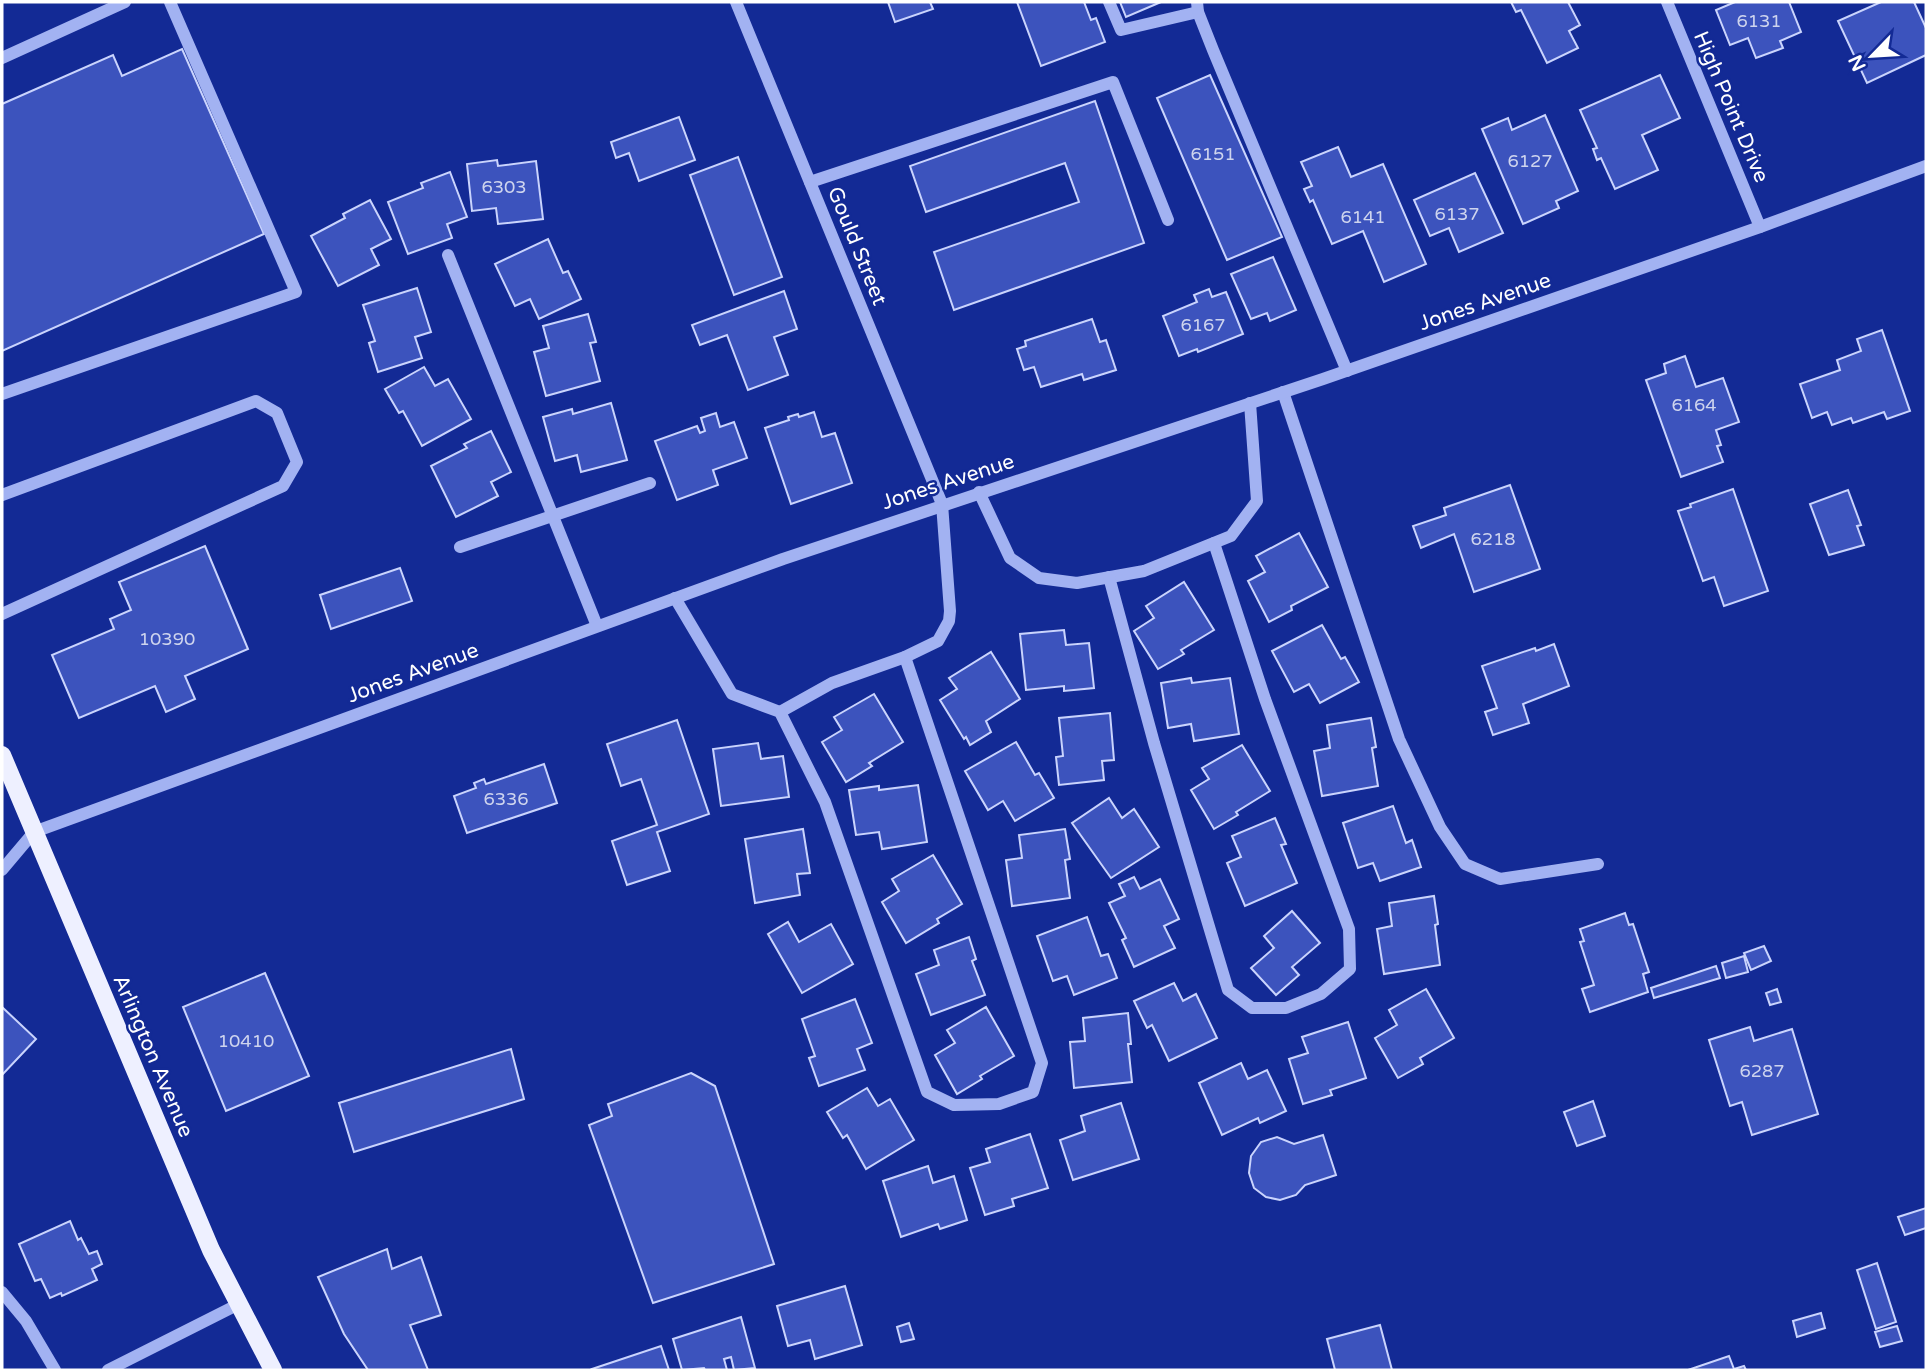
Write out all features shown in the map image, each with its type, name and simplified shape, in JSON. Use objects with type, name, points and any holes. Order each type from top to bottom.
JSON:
[{"type":"main road","name":"Arlington Avenue","points":[[2,754],[211,1250],[273,1370]]},
{"type":"street","points":[[2,58],[125,2]]},
{"type":"street","points":[[2,394],[296,292],[170,2]]},
{"type":"street","name":"Gould Street","points":[[736,2],[942,504],[949,621],[938,641],[905,657],[832,683],[779,712]]},
{"type":"street","points":[[1110,2],[1121,30],[1198,7],[1347,371]]},
{"type":"street","name":"High Point Drive","points":[[1667,2],[1760,227]]},
{"type":"street","points":[[810,182],[1113,82],[1168,220]]},
{"type":"street","name":"Jones Avenue","points":[[2,870],[34,832],[597,626],[942,504],[1347,371],[1926,166]]},
{"type":"street","points":[[448,255],[597,626]]},
{"type":"street","points":[[1283,392],[1399,739],[1440,827],[1465,864],[1500,879],[1598,864]]},
{"type":"street","points":[[2,495],[256,401],[276,413],[297,462],[283,486],[2,614]]},
{"type":"street","points":[[979,492],[1010,558],[1039,578],[1077,583],[1144,571],[1231,536],[1257,501],[1250,403]]},
{"type":"street","points":[[460,547],[650,483]]},
{"type":"street","points":[[1109,577],[1154,743],[1228,990],[1252,1008],[1286,1008],[1321,994],[1350,969],[1349,929],[1265,699],[1214,543]]},
{"type":"street","points":[[675,598],[732,694],[779,712],[825,802],[927,1091],[954,1105],[999,1104],[1033,1092],[1042,1063],[905,657]]},
{"type":"street","points":[[2,1292],[26,1321],[55,1370]]},
{"type":"street","points":[[108,1370],[239,1304]]},
{"type":"building","points":[[888,2],[930,2],[933,9],[895,22]]},
{"type":"building","points":[[1017,2],[1084,2],[1091,20],[1096,18],[1105,42],[1041,66]]},
{"type":"building","points":[[1120,2],[1161,2],[1126,17]]},
{"type":"building","points":[[1511,2],[1568,2],[1580,25],[1569,31],[1578,48],[1547,63],[1521,10],[1516,12]]},
{"type":"building","points":[[1735,2],[1789,2],[1801,32],[1780,41],[1783,48],[1756,58],[1748,38],[1730,45],[1716,10]]},
{"type":"building","points":[[1881,2],[1914,2],[1926,28],[1926,55],[1867,83],[1838,21]]},
{"type":"building","points":[[182,49],[264,234],[2,351],[2,104],[113,55],[122,76]]},
{"type":"building","points":[[1210,75],[1282,237],[1227,260],[1157,98]]},
{"type":"building","points":[[1660,75],[1680,118],[1642,135],[1658,170],[1615,189],[1601,158],[1597,160],[1593,149],[1597,148],[1580,110]]},
{"type":"building","points":[[1095,101],[1144,243],[954,310],[934,252],[1079,202],[1065,163],[926,212],[910,166]]},
{"type":"building","points":[[1545,115],[1578,191],[1556,201],[1559,208],[1523,224],[1482,129],[1508,118],[1512,130]]},
{"type":"building","points":[[679,117],[695,160],[639,181],[629,153],[616,158],[611,142]]},
{"type":"building","points":[[1338,147],[1351,177],[1383,164],[1426,264],[1384,282],[1363,231],[1332,244],[1313,200],[1310,202],[1304,189],[1312,186],[1301,162]]},
{"type":"building","points":[[738,157],[782,277],[734,295],[690,175]]},
{"type":"building","points":[[497,160],[498,166],[536,161],[543,219],[498,224],[496,208],[472,211],[467,164]]},
{"type":"building","points":[[450,172],[467,217],[447,224],[452,238],[408,254],[388,202],[423,188],[421,183]]},
{"type":"building","points":[[1475,173],[1503,233],[1459,252],[1449,228],[1430,236],[1414,200]]},
{"type":"building","points":[[370,200],[391,239],[371,249],[379,265],[338,286],[311,236],[345,218],[343,214]]},
{"type":"building","points":[[548,239],[563,273],[568,271],[581,299],[539,319],[530,299],[515,306],[495,264]]},
{"type":"building","points":[[1273,257],[1296,310],[1270,321],[1267,313],[1251,319],[1231,274]]},
{"type":"building","points":[[417,288],[431,332],[415,337],[422,358],[378,372],[369,343],[375,341],[363,305]]},
{"type":"building","points":[[1209,289],[1212,297],[1226,292],[1243,334],[1198,352],[1197,349],[1179,356],[1163,316],[1197,302],[1194,295]]},
{"type":"building","points":[[784,291],[797,329],[774,337],[788,375],[748,390],[727,335],[700,345],[692,325]]},
{"type":"building","points":[[588,314],[596,342],[590,343],[600,381],[546,396],[534,352],[549,348],[543,326]]},
{"type":"building","points":[[1092,319],[1100,342],[1106,340],[1116,370],[1084,380],[1082,374],[1041,387],[1034,367],[1024,370],[1017,349],[1026,346],[1025,341]]},
{"type":"building","points":[[1882,330],[1910,411],[1887,419],[1884,412],[1853,423],[1851,418],[1832,425],[1827,412],[1812,418],[1800,384],[1840,370],[1837,360],[1861,351],[1857,339]]},
{"type":"building","points":[[1685,356],[1696,387],[1723,378],[1739,422],[1716,430],[1721,445],[1717,446],[1723,462],[1681,477],[1646,380],[1666,373],[1664,364]]},
{"type":"building","points":[[424,367],[435,386],[448,379],[471,419],[422,446],[403,411],[399,413],[385,389]]},
{"type":"building","points":[[611,403],[627,460],[581,472],[577,455],[555,461],[543,417],[572,409],[573,414]]},
{"type":"building","points":[[814,412],[822,437],[835,433],[852,483],[791,504],[765,428],[789,420],[788,417]]},
{"type":"building","points":[[716,413],[720,427],[734,422],[747,458],[713,470],[718,485],[677,500],[655,441],[697,426],[700,433],[705,431],[701,418]]},
{"type":"building","points":[[491,431],[511,472],[491,482],[498,496],[456,517],[431,466],[467,448],[464,444]]},
{"type":"building","points":[[1510,485],[1540,569],[1474,592],[1454,534],[1421,548],[1413,526],[1446,515],[1444,508]]},
{"type":"building","points":[[1733,489],[1768,591],[1724,606],[1714,577],[1703,581],[1678,511]]},
{"type":"building","points":[[1848,490],[1861,525],[1857,526],[1864,545],[1829,555],[1810,504]]},
{"type":"building","points":[[1299,533],[1328,587],[1291,606],[1292,610],[1269,622],[1248,581],[1265,572],[1256,556]]},
{"type":"building","points":[[205,546],[248,649],[185,676],[195,699],[166,712],[155,686],[79,718],[52,655],[114,629],[110,619],[131,610],[119,582]]},
{"type":"building","points":[[400,568],[412,601],[331,629],[320,595]]},
{"type":"building","points":[[1184,582],[1214,630],[1181,650],[1184,654],[1158,669],[1134,631],[1154,618],[1146,606]]},
{"type":"building","points":[[1322,625],[1341,659],[1345,657],[1359,682],[1320,703],[1309,684],[1294,692],[1272,651]]},
{"type":"building","points":[[1064,630],[1066,645],[1089,643],[1094,688],[1064,691],[1064,686],[1026,690],[1020,634]]},
{"type":"building","points":[[1554,644],[1569,686],[1523,704],[1529,723],[1493,735],[1485,712],[1497,708],[1482,666]]},
{"type":"building","points":[[991,652],[1020,699],[986,721],[991,732],[970,745],[940,700],[957,689],[949,678]]},
{"type":"building","points":[[1191,678],[1192,683],[1230,678],[1239,734],[1194,741],[1191,724],[1168,728],[1161,683]]},
{"type":"building","points":[[874,694],[903,742],[869,763],[872,766],[846,782],[822,742],[842,730],[834,717]]},
{"type":"building","points":[[1110,713],[1114,760],[1102,761],[1104,780],[1059,785],[1056,757],[1063,756],[1059,718]]},
{"type":"building","points":[[1371,718],[1378,786],[1322,796],[1314,751],[1330,748],[1327,725]]},
{"type":"building","points":[[677,720],[709,814],[657,832],[670,871],[627,885],[612,841],[657,825],[641,779],[621,786],[607,744]]},
{"type":"building","points":[[1016,742],[1035,775],[1039,773],[1054,798],[1015,821],[1003,801],[988,810],[965,771]]},
{"type":"building","points":[[758,743],[761,759],[783,756],[789,797],[721,806],[713,749]]},
{"type":"building","points":[[1242,745],[1270,791],[1214,829],[1191,790],[1209,779],[1202,768]]},
{"type":"building","points":[[544,764],[557,803],[467,833],[454,796],[476,788],[474,783],[484,779],[486,784]]},
{"type":"building","points":[[918,785],[927,842],[882,849],[879,832],[856,835],[849,790],[879,786],[879,790]]},
{"type":"building","points":[[1109,798],[1122,818],[1134,809],[1159,847],[1111,878],[1072,823]]},
{"type":"building","points":[[1393,806],[1406,843],[1412,840],[1421,867],[1380,881],[1373,863],[1358,868],[1343,823]]},
{"type":"building","points":[[1275,818],[1286,844],[1281,845],[1297,883],[1245,906],[1227,863],[1241,857],[1232,836]]},
{"type":"building","points":[[803,829],[810,873],[797,874],[800,895],[755,903],[745,839]]},
{"type":"building","points":[[1065,829],[1070,859],[1065,860],[1070,898],[1012,906],[1006,860],[1022,858],[1019,835]]},
{"type":"building","points":[[933,855],[962,904],[937,919],[939,923],[906,943],[882,902],[899,891],[892,879]]},
{"type":"building","points":[[1134,877],[1140,889],[1160,879],[1179,919],[1164,926],[1175,948],[1134,967],[1122,940],[1126,938],[1109,903],[1125,896],[1119,884]]},
{"type":"building","points":[[1434,896],[1440,965],[1384,974],[1377,929],[1392,926],[1389,903]]},
{"type":"building","points":[[1292,911],[1320,943],[1292,967],[1299,975],[1276,995],[1251,968],[1274,948],[1264,936]]},
{"type":"building","points":[[1625,913],[1629,925],[1633,924],[1649,972],[1643,974],[1648,992],[1590,1012],[1582,989],[1594,985],[1580,942],[1584,941],[1580,929]]},
{"type":"building","points":[[1087,917],[1101,956],[1108,954],[1117,978],[1074,995],[1067,976],[1053,981],[1037,936]]},
{"type":"building","points":[[788,922],[799,942],[831,924],[853,964],[802,993],[768,934]]},
{"type":"building","points":[[969,937],[976,959],[972,961],[985,995],[931,1015],[916,974],[939,965],[934,950]]},
{"type":"building","points":[[1764,946],[1771,961],[1751,970],[1744,953]]},
{"type":"building","points":[[1744,956],[1748,972],[1726,978],[1722,963]]},
{"type":"building","points":[[1716,966],[1720,978],[1654,998],[1651,988]]},
{"type":"building","points":[[265,973],[309,1076],[226,1111],[183,1007]]},
{"type":"building","points":[[1174,983],[1183,1001],[1196,994],[1217,1038],[1169,1061],[1152,1025],[1147,1028],[1134,1001]]},
{"type":"building","points":[[1426,989],[1454,1038],[1420,1058],[1423,1064],[1398,1078],[1375,1038],[1397,1025],[1389,1010]]},
{"type":"building","points":[[1777,989],[1781,1002],[1770,1005],[1766,993]]},
{"type":"building","points":[[855,999],[872,1043],[857,1049],[865,1070],[819,1086],[809,1058],[815,1056],[802,1019]]},
{"type":"building","points":[[2,1007],[36,1039],[2,1075]]},
{"type":"building","points":[[986,1007],[1014,1056],[980,1076],[982,1079],[957,1094],[935,1055],[955,1043],[947,1030]]},
{"type":"building","points":[[1128,1013],[1132,1082],[1074,1088],[1070,1042],[1085,1041],[1083,1018]]},
{"type":"building","points":[[1348,1022],[1366,1078],[1330,1090],[1332,1095],[1303,1104],[1289,1059],[1308,1053],[1302,1037]]},
{"type":"building","points":[[1750,1027],[1754,1041],[1792,1029],[1818,1114],[1752,1135],[1742,1102],[1730,1106],[1709,1040]]},
{"type":"building","points":[[511,1049],[524,1099],[354,1152],[339,1103]]},
{"type":"building","points":[[1241,1063],[1248,1079],[1267,1070],[1286,1111],[1260,1123],[1258,1118],[1222,1135],[1199,1083]]},
{"type":"building","points":[[691,1073],[715,1086],[774,1264],[653,1303],[589,1125],[612,1116],[608,1104]]},
{"type":"building","points":[[867,1088],[878,1106],[890,1099],[914,1140],[866,1169],[847,1135],[843,1138],[827,1112]]},
{"type":"building","points":[[1593,1101],[1605,1136],[1577,1146],[1564,1112]]},
{"type":"building","points":[[1121,1103],[1139,1159],[1073,1180],[1060,1140],[1085,1131],[1081,1116]]},
{"type":"building","points":[[1030,1134],[1048,1188],[1012,1199],[1014,1206],[985,1215],[970,1168],[990,1162],[986,1149]]},
{"type":"building","points":[[1323,1135],[1336,1175],[1305,1185],[1296,1195],[1280,1200],[1266,1197],[1254,1188],[1249,1173],[1251,1156],[1261,1142],[1277,1137],[1294,1144]]},
{"type":"building","points":[[928,1166],[933,1183],[954,1176],[967,1220],[940,1229],[938,1224],[901,1237],[883,1181]]},
{"type":"building","points":[[1926,1208],[1926,1228],[1905,1235],[1898,1217]]},
{"type":"building","points":[[70,1221],[78,1240],[81,1238],[89,1254],[97,1251],[102,1264],[92,1269],[97,1280],[62,1296],[61,1293],[50,1298],[41,1279],[35,1281],[19,1244]]},
{"type":"building","points":[[387,1249],[392,1269],[421,1257],[441,1315],[410,1325],[428,1370],[368,1370],[344,1334],[318,1277]]},
{"type":"building","points":[[1877,1263],[1896,1322],[1876,1329],[1857,1270]]},
{"type":"building","points":[[845,1286],[862,1345],[815,1359],[810,1340],[788,1346],[777,1306]]},
{"type":"building","points":[[1821,1313],[1825,1328],[1797,1337],[1793,1321]]},
{"type":"building","points":[[741,1317],[755,1368],[734,1370],[731,1357],[724,1359],[727,1370],[682,1370],[673,1339]]},
{"type":"building","points":[[909,1323],[914,1339],[901,1342],[897,1327]]},
{"type":"building","points":[[1380,1325],[1392,1370],[1335,1370],[1327,1339]]},
{"type":"building","points":[[1897,1326],[1902,1341],[1880,1347],[1875,1332]]},
{"type":"building","points":[[661,1346],[669,1370],[592,1369]]},
{"type":"building","points":[[1729,1356],[1734,1369],[1744,1366],[1746,1370],[1688,1370]]}]
